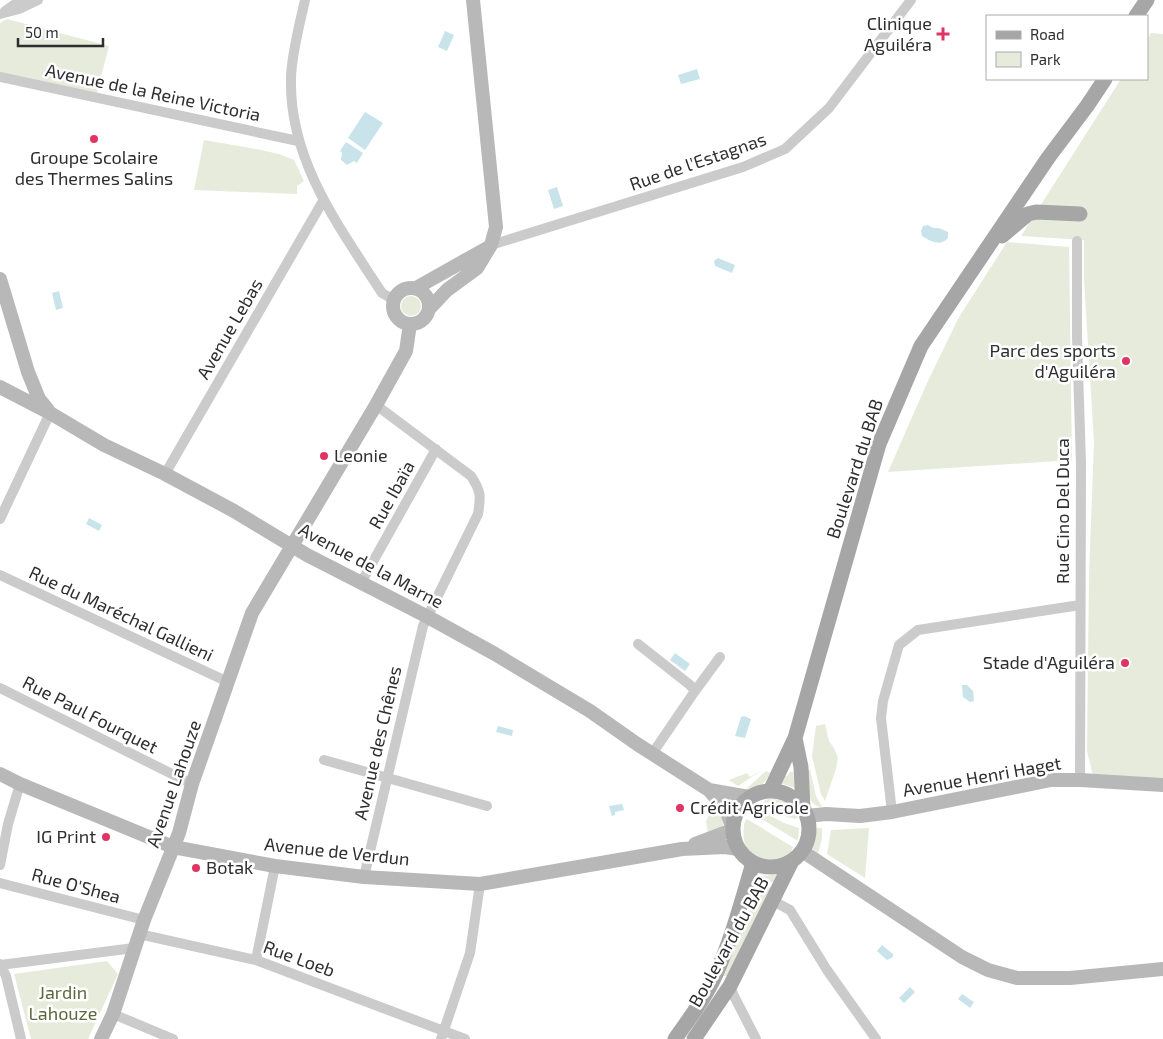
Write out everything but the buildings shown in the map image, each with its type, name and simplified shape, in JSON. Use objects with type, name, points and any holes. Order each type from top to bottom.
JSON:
[{"type":"main road","points":[[473,0],[496,227],[492,246],[477,268],[447,290],[421,321],[410,324],[405,323],[396,316],[394,300],[400,291],[405,288],[416,288],[492,246]]},
{"type":"main road","points":[[1137,15],[1147,0]]},
{"type":"main road","points":[[1146,15],[1154,0]]},
{"type":"main road","name":"Boulevard du BAB","points":[[1048,158],[1094,80]]},
{"type":"main road","name":"Boulevard du BAB","points":[[770,790],[795,738],[879,444],[921,346],[1048,158],[1104,80]]},
{"type":"main road","points":[[980,259],[996,241],[1028,214],[1036,212],[1080,214]]},
{"type":"main road","points":[[0,279],[28,372],[39,399],[50,413]]},
{"type":"main road","points":[[416,288],[425,293],[430,308]]},
{"type":"main road","name":"Avenue Lahouze","points":[[102,1039],[113,1014],[136,941],[179,833],[192,784],[252,613],[376,405],[406,351],[410,324]]},
{"type":"main road","name":"Avenue de la Marne","points":[[4,388],[21,386],[25,383],[28,372]]},
{"type":"main road","name":"Avenue de la Marne","points":[[4,388],[104,446],[165,474],[234,511],[306,555],[428,617],[495,654],[590,711],[652,754],[709,790],[726,810],[732,828]]},
{"type":"main road","name":"Boulevard du BAB","points":[[795,738],[801,767],[805,812]]},
{"type":"main road","name":"Avenue de Verdun","points":[[0,774],[173,847],[275,866],[364,877],[480,884],[682,849],[725,847],[738,849]]},
{"type":"main road","name":"Avenue Henri Haget","points":[[805,812],[860,816],[892,812],[1051,780],[1080,780],[1163,786]]},
{"type":"main road","name":"Avenue de la Marne","points":[[709,790],[749,797]]},
{"type":"main road","points":[[770,790],[789,795],[797,800],[805,812],[809,834],[798,856],[783,866],[763,867],[745,858],[734,840],[732,828],[738,808],[749,797],[759,792],[770,790]]},
{"type":"main road","name":"Avenue de Verdun","points":[[682,849],[732,828]]},
{"type":"main road","points":[[798,856],[962,958],[988,970],[1017,978],[1070,978],[1163,969]]},
{"type":"main road","name":"Boulevard du BAB","points":[[694,1039],[730,986],[798,856]]},
{"type":"main road","name":"Boulevard du BAB","points":[[675,1039],[716,975],[737,917],[753,863]]},
{"type":"street","points":[[0,14],[21,0]]},
{"type":"street","points":[[0,14],[19,9],[38,0]]},
{"type":"street","points":[[305,0],[290,78],[298,141],[323,201],[382,293],[394,300]]},
{"type":"street","name":"Rue de l'Estagnas","points":[[492,246],[743,167],[785,149],[828,108],[911,0]]},
{"type":"street","name":"Avenue de la Reine Victoria","points":[[0,77],[298,141]]},
{"type":"street","name":"Avenue Lebas","points":[[165,474],[323,201]]},
{"type":"street","name":"Rue Cino Del Duca","points":[[1077,241],[1077,336],[1081,464],[1080,780]]},
{"type":"street","name":"Avenue des Chênes","points":[[364,877],[422,626],[478,514],[481,501],[480,488],[471,476],[376,405]]},
{"type":"street","points":[[0,519],[50,413]]},
{"type":"street","name":"Rue Ibaïa","points":[[361,583],[436,449]]},
{"type":"street","name":"Rue du Maréchal Gallieni","points":[[0,575],[228,682]]},
{"type":"street","points":[[892,812],[881,718],[882,701],[899,645],[918,630],[1080,605]]},
{"type":"street","points":[[638,644],[694,690]]},
{"type":"street","points":[[652,754],[694,690],[720,657]]},
{"type":"street","name":"Rue Paul Fourquet","points":[[0,688],[192,784]]},
{"type":"street","points":[[324,760],[487,806]]},
{"type":"street","points":[[0,865],[8,824],[20,784]]},
{"type":"street","points":[[256,960],[275,866]]},
{"type":"street","name":"Rue O'Shea","points":[[0,883],[144,920]]},
{"type":"street","points":[[442,1035],[470,953],[480,884]]},
{"type":"street","points":[[773,901],[790,910],[827,970],[876,1039]]},
{"type":"street","name":"Rue Loeb","points":[[0,965],[136,941],[256,960],[442,1035],[465,1039]]},
{"type":"street","points":[[0,965],[6,976],[21,1039]]},
{"type":"street","points":[[730,986],[756,1039]]},
{"type":"street","points":[[113,1014],[173,1039]]},
{"type":"green space","points":[[7,19],[109,46],[96,96],[0,74],[0,23]]},
{"type":"green space","name":"Parc des sports d'Aguiléra","points":[[1151,33],[1163,34],[1163,779],[1093,776],[1087,751],[1089,575],[1094,442],[1084,280],[1084,240],[1021,236],[1120,80],[1148,80],[1148,38]]},
{"type":"green space","points":[[204,140],[279,154],[294,160],[304,181],[297,186],[297,194],[194,190]]},
{"type":"green space","points":[[1007,242],[1069,247],[1072,460],[888,472],[927,383],[959,317]]},
{"type":"green space","points":[[411,296],[418,299],[421,306],[418,313],[411,316],[404,313],[401,306],[404,299]]},
{"type":"green space","points":[[825,724],[829,741],[838,758],[825,801],[821,794],[812,756],[816,726]]},
{"type":"green space","points":[[764,769],[738,786],[729,780],[747,773],[750,777]]},
{"type":"green space","points":[[808,770],[810,770],[816,796],[822,807],[813,803],[810,798]]},
{"type":"green space","points":[[766,771],[770,773],[763,784],[754,789],[745,790]]},
{"type":"green space","points":[[790,772],[793,772],[795,788],[780,783],[783,775],[787,776]]},
{"type":"green space","points":[[771,799],[788,803],[798,817],[796,819],[787,817],[763,803],[765,800]]},
{"type":"green space","points":[[713,808],[720,811],[724,824],[721,828],[708,834],[706,821]]},
{"type":"green space","points":[[755,808],[784,823],[799,828],[798,841],[750,812]]},
{"type":"green space","points":[[747,819],[793,847],[788,856],[780,861],[771,863],[753,856],[747,848],[744,836],[745,821]]},
{"type":"green space","points":[[817,828],[822,828],[822,839],[818,853],[811,848]]},
{"type":"green space","points":[[869,828],[865,878],[827,854],[831,830]]},
{"type":"green space","points":[[779,874],[777,882],[761,883],[750,892],[756,877]]},
{"type":"green space","points":[[770,887],[773,888],[729,976],[721,976],[741,923],[746,924],[753,901],[759,892]]},
{"type":"green space","name":"Jardin Lahouze","points":[[107,961],[118,974],[88,1039],[31,1039],[14,974]]},
{"type":"water","points":[[445,31],[454,35],[447,51],[438,47]]},
{"type":"water","points":[[697,69],[700,79],[681,84],[678,75]]},
{"type":"water","points":[[365,112],[383,123],[365,150],[348,138]]},
{"type":"water","points":[[346,142],[363,153],[357,163],[354,161],[347,165],[341,160],[342,153],[340,151]]},
{"type":"water","points":[[557,187],[563,206],[554,209],[548,190]]},
{"type":"water","points":[[928,225],[948,232],[948,238],[938,243],[922,236],[923,226]]},
{"type":"water","points":[[718,258],[735,265],[732,273],[715,266],[714,261]]},
{"type":"water","points":[[59,291],[63,308],[56,310],[52,293]]},
{"type":"water","points":[[89,518],[102,525],[99,531],[86,524]]},
{"type":"water","points":[[675,653],[690,664],[685,671],[670,660]]},
{"type":"water","points":[[962,685],[967,685],[973,691],[974,701],[970,702],[963,697]]},
{"type":"water","points":[[744,716],[751,719],[745,738],[735,736],[741,717]]},
{"type":"water","points":[[498,726],[513,730],[512,736],[496,732]]},
{"type":"water","points":[[622,804],[624,810],[615,812],[615,815],[612,816],[609,806]]},
{"type":"water","points":[[882,945],[893,954],[893,957],[887,960],[877,951]]},
{"type":"water","points":[[910,987],[915,992],[904,1003],[899,998]]},
{"type":"water","points":[[962,994],[974,1002],[970,1008],[958,999]]},
{"type":"place","name":"Clinique Aguiléra","points":[[943,34]]},
{"type":"place","name":"Groupe Scolaire des Thermes Salins","points":[[94,139]]},
{"type":"place","name":"Parc des sports d'Aguiléra","points":[[1126,361]]},
{"type":"place","name":"Leonie","points":[[324,456]]},
{"type":"place","name":"Stade d'Aguiléra","points":[[1125,663]]},
{"type":"place","name":"Crédit Agricole","points":[[680,808]]},
{"type":"place","name":"IG Print","points":[[106,837]]},
{"type":"place","name":"Botak","points":[[196,868]]}]
